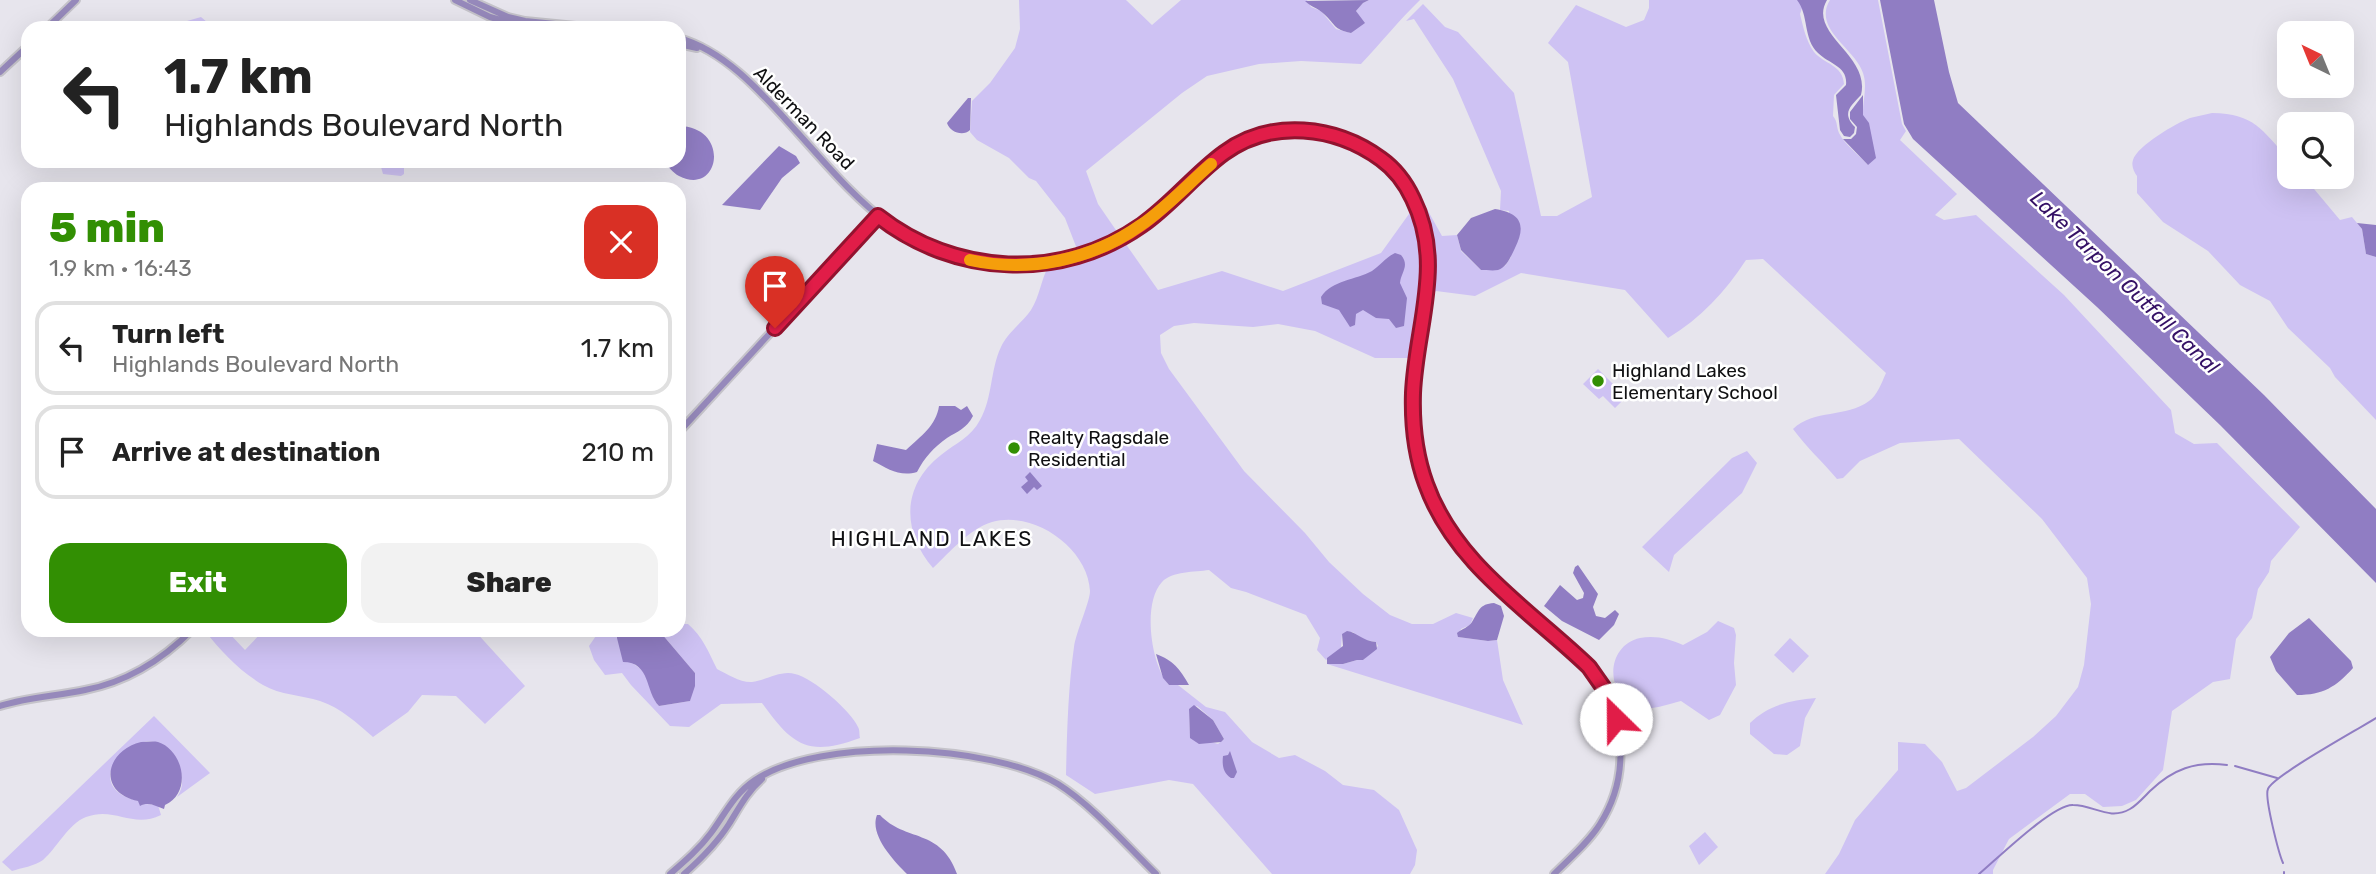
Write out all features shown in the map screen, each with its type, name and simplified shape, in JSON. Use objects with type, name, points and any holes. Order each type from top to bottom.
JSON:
[{"type":"street","points":[[54,21],[76,0]]},
{"type":"street","points":[[455,0],[504,21]]},
{"type":"street","points":[[470,0],[508,17],[525,21]]},
{"type":"street","name":"Alderman Road","points":[[686,41],[730,65],[743,76],[878,216],[920,243],[958,257],[994,264],[1039,264],[1082,255],[1121,238],[1153,217],[1225,152],[1235,145],[1263,135],[1293,130],[1330,134],[1364,148],[1389,166],[1415,203],[1429,247],[1429,274],[1418,342],[1413,409],[1416,447],[1431,496],[1449,531],[1476,566],[1589,667],[1603,687],[1616,719],[1621,756],[1619,778],[1612,800],[1594,833],[1554,874]]},
{"type":"street","name":"Alderman Road","points":[[686,46],[702,49]]},
{"type":"street","points":[[0,72],[21,52]]},
{"type":"street","points":[[686,424],[878,216]]},
{"type":"street","points":[[0,706],[26,698],[111,684],[142,670],[183,637]]},
{"type":"street","points":[[670,874],[701,845],[738,793],[760,777],[800,761],[839,754],[883,751],[968,755],[1023,768],[1052,781],[1071,793],[1156,874]]},
{"type":"street","points":[[684,874],[721,835],[753,788],[772,771]]},
{"type":"shaded area","points":[[1019,0],[1126,0],[1152,25],[1181,0],[1307,0],[1311,7],[1321,11],[1336,29],[1351,33],[1360,18],[1356,11],[1369,0],[1420,0],[1361,64],[1301,61],[1259,64],[1207,76],[1182,93],[1086,171],[1098,204],[1120,236],[1090,249],[1057,258],[1077,249],[1065,218],[1036,181],[1029,178],[1009,158],[977,140],[970,132],[972,101],[990,83],[1015,48],[1020,29]]},
{"type":"shaded area","points":[[1649,0],[1801,0],[1807,6],[1802,8],[1800,14],[1811,48],[1837,69],[1843,78],[1844,84],[1834,95],[1833,116],[1839,133],[1868,165],[1863,116],[1863,73],[1859,64],[1831,30],[1826,10],[1830,0],[1878,0],[1902,124],[1906,131],[1900,140],[1957,194],[1935,215],[1944,220],[1976,215],[2064,295],[2171,410],[2175,433],[2194,444],[2217,443],[2300,527],[2271,561],[2269,572],[2258,589],[2252,618],[2236,639],[2230,679],[2213,682],[2172,711],[2163,770],[2136,800],[2122,806],[2103,807],[2085,794],[2070,794],[2009,839],[1993,874],[1825,874],[1839,854],[1855,820],[1898,770],[1898,742],[1925,744],[1942,762],[1957,791],[1966,788],[2056,716],[2078,687],[2084,665],[2091,604],[2087,578],[2042,519],[1959,439],[1900,443],[1860,461],[1843,478],[1837,479],[1793,429],[1811,419],[1850,410],[1869,401],[1877,392],[1886,373],[1763,259],[1746,260],[1712,304],[1668,338],[1625,290],[1521,273],[1475,296],[1436,291],[1423,358],[1419,358],[1431,274],[1419,205],[1423,202],[1442,236],[1457,235],[1461,251],[1481,270],[1505,266],[1511,257],[1509,211],[1500,210],[1501,191],[1453,79],[1414,19],[1406,21],[1423,4],[1445,27],[1458,32],[1514,93],[1541,216],[1557,216],[1592,197],[1568,62],[1548,43],[1576,5],[1626,27],[1644,20]]},
{"type":"shaded area","points":[[201,17],[206,21],[187,21]]},
{"type":"shaded area","points":[[2212,113],[2248,120],[2277,146],[2277,189],[2314,189],[2340,220],[2352,217],[2362,229],[2366,254],[2376,257],[2376,420],[2335,377],[2330,368],[2288,328],[2270,301],[2240,285],[2208,251],[2163,222],[2137,193],[2137,176],[2132,162],[2136,154],[2158,136],[2190,118]]},
{"type":"shaded area","points":[[381,168],[404,168],[404,174],[401,176],[383,174]]},
{"type":"shaded area","points":[[1414,207],[1424,237],[1427,268],[1414,358],[1375,358],[1315,331],[1278,324],[1253,327],[1194,323],[1174,326],[1160,335],[1161,353],[1169,369],[1244,471],[1305,533],[1329,562],[1363,594],[1390,615],[1412,624],[1433,624],[1456,613],[1473,618],[1470,625],[1461,629],[1458,637],[1497,640],[1503,680],[1523,725],[1327,664],[1363,660],[1378,646],[1376,642],[1361,639],[1353,632],[1342,634],[1341,648],[1326,660],[1317,650],[1320,638],[1306,615],[1231,588],[1209,570],[1166,578],[1156,592],[1152,604],[1151,634],[1158,664],[1169,685],[1178,685],[1206,707],[1225,712],[1252,742],[1279,758],[1295,755],[1325,771],[1343,785],[1374,790],[1399,810],[1417,850],[1415,865],[1410,874],[1272,874],[1193,784],[1169,780],[1095,794],[1066,775],[1074,647],[1090,591],[1080,560],[1069,547],[1041,527],[1008,520],[992,522],[975,530],[933,568],[916,540],[910,510],[913,495],[928,467],[968,435],[980,420],[1001,347],[1031,310],[1049,265],[1092,254],[1123,240],[1158,290],[1222,271],[1283,291],[1381,253]],"holes":[[[1197,706],[1213,720],[1224,739],[1218,744],[1190,736],[1189,709]]]},
{"type":"shaded area","points":[[1598,369],[1626,397],[1615,408],[1603,396],[1599,399],[1583,384]]},
{"type":"shaded area","points":[[1747,451],[1757,463],[1742,493],[1674,555],[1669,572],[1642,547],[1732,458]]},
{"type":"shaded area","points":[[1718,621],[1734,628],[1736,635],[1736,685],[1720,715],[1709,720],[1681,701],[1642,709],[1634,707],[1624,699],[1618,691],[1613,672],[1614,663],[1623,647],[1646,637],[1662,638],[1683,645],[1707,632]]},
{"type":"shaded area","points":[[686,624],[698,634],[717,669],[734,678],[752,682],[779,674],[790,673],[803,677],[831,696],[848,713],[859,728],[860,738],[827,747],[803,744],[783,729],[762,703],[721,704],[689,727],[670,726],[622,673],[605,675],[594,660],[589,646],[595,637],[618,637],[631,661],[645,674],[659,706],[690,701],[695,673],[664,637],[686,637]]},
{"type":"shaded area","points":[[210,637],[233,637],[245,650],[257,637],[480,637],[525,686],[485,724],[456,696],[422,695],[408,712],[373,737],[348,716],[328,704],[263,685],[245,673]]},
{"type":"shaded area","points":[[1790,638],[1809,656],[1793,673],[1774,655]]},
{"type":"shaded area","points":[[1816,698],[1805,718],[1800,746],[1787,755],[1774,754],[1750,734],[1750,723],[1764,712],[1789,702]]},
{"type":"shaded area","points":[[154,716],[210,773],[177,797],[182,786],[181,774],[167,748],[152,742],[136,744],[122,753],[113,766],[111,780],[118,792],[139,801],[140,805],[158,805],[161,815],[141,820],[96,814],[74,825],[40,862],[12,871],[2,862]]},
{"type":"shaded area","points":[[1705,832],[1718,847],[1699,865],[1689,846]]},
{"type":"water","points":[[1369,0],[1356,11],[1365,23],[1351,33],[1338,28],[1322,12],[1305,1]]},
{"type":"water","points":[[1797,0],[1827,0],[1823,12],[1825,24],[1857,68],[1862,81],[1861,95],[1849,110],[1849,118],[1855,127],[1850,137],[1844,136],[1840,130],[1836,95],[1846,85],[1846,79],[1841,69],[1822,57],[1813,47]]},
{"type":"water","name":"Lake Tarpon Outfall Canal","points":[[1880,0],[1934,0],[1958,103],[2264,395],[2376,509],[2376,583],[2220,425],[2097,307],[1913,139],[1904,124]]},
{"type":"water","points":[[1863,95],[1863,115],[1869,123],[1876,158],[1868,165],[1843,139],[1851,139],[1856,134],[1857,127],[1850,119],[1850,112]]},
{"type":"water","points":[[968,98],[971,98],[970,130],[957,132],[947,123]]},
{"type":"water","points":[[686,127],[696,129],[707,137],[713,148],[714,159],[711,170],[704,177],[693,180],[670,168],[686,168]]},
{"type":"water","points":[[779,146],[796,156],[800,163],[782,178],[760,210],[722,205]]},
{"type":"water","points":[[1495,209],[1516,217],[1521,227],[1520,233],[1504,266],[1498,270],[1481,270],[1461,250],[1457,235],[1471,218]]},
{"type":"water","points":[[2357,223],[2376,225],[2376,257],[2366,254],[2362,229]]},
{"type":"water","points":[[1395,253],[1401,255],[1405,262],[1400,283],[1407,298],[1404,326],[1396,328],[1389,319],[1376,318],[1363,310],[1356,314],[1355,325],[1350,327],[1339,310],[1322,304],[1321,297],[1331,287],[1372,271]]},
{"type":"water","points":[[939,406],[955,406],[961,410],[967,406],[973,416],[965,427],[934,449],[917,472],[900,473],[873,461],[877,444],[906,450],[931,425]]},
{"type":"water","points":[[1030,472],[1042,486],[1037,490],[1034,487],[1027,494],[1021,487],[1028,481],[1025,477]]},
{"type":"water","points":[[1578,565],[1598,594],[1593,607],[1596,616],[1605,618],[1615,610],[1619,614],[1614,625],[1599,640],[1562,621],[1544,606],[1560,585],[1577,600],[1583,598],[1584,593],[1573,573]]},
{"type":"water","points":[[1494,603],[1501,606],[1504,616],[1497,640],[1458,637],[1457,633],[1471,624],[1482,607]]},
{"type":"water","points":[[2309,618],[2351,661],[2353,668],[2328,689],[2297,695],[2276,671],[2270,657],[2289,633]]},
{"type":"water","points":[[1347,631],[1376,642],[1377,649],[1363,660],[1327,664],[1327,658],[1343,646],[1342,634]]},
{"type":"water","points":[[664,637],[695,673],[695,686],[690,701],[659,706],[643,672],[632,663],[623,662],[617,638]]},
{"type":"water","points":[[1156,654],[1176,666],[1189,685],[1169,685],[1163,678]]},
{"type":"water","points":[[1194,705],[1213,720],[1224,739],[1221,742],[1199,744],[1190,738],[1189,709]]},
{"type":"water","points":[[141,742],[158,742],[167,746],[179,762],[182,781],[179,791],[164,809],[150,804],[140,806],[138,801],[116,789],[111,781],[113,762],[129,747]]},
{"type":"water","points":[[1230,751],[1237,772],[1234,778],[1226,774],[1223,766],[1223,756]]},
{"type":"water","points":[[877,815],[942,849],[957,874],[907,874],[880,839],[875,823]]},
{"type":"waterway","points":[[2283,863],[2270,814],[2268,789],[2299,764],[2376,718]]},
{"type":"waterway","points":[[1979,874],[2039,822],[2064,807],[2073,805],[2108,813],[2122,812],[2133,807],[2159,783],[2176,772],[2205,764],[2227,765]]},
{"type":"waterway","points":[[2235,766],[2277,778]]},
{"type":"slow traffic","points":[[970,260],[994,264],[1039,264],[1091,252],[1142,225],[1211,164]]},
{"type":"place","name":"Highland Lakes Elementary School","points":[[1598,381]]},
{"type":"place","name":"Realty Ragsdale Residential","points":[[1014,448]]},
{"type":"district","name":"HIGHLAND LAKES","points":[[932,538]]},
{"type":"route","points":[[775,328],[878,216],[920,243],[958,257],[994,264],[1039,264],[1082,255],[1129,233],[1153,217],[1235,145],[1253,138],[1276,132],[1302,130],[1330,134],[1358,144],[1384,161],[1404,184],[1415,203],[1427,240],[1429,274],[1418,342],[1413,418],[1416,447],[1431,496],[1449,531],[1476,566],[1589,667],[1603,687],[1616,719]]}]
